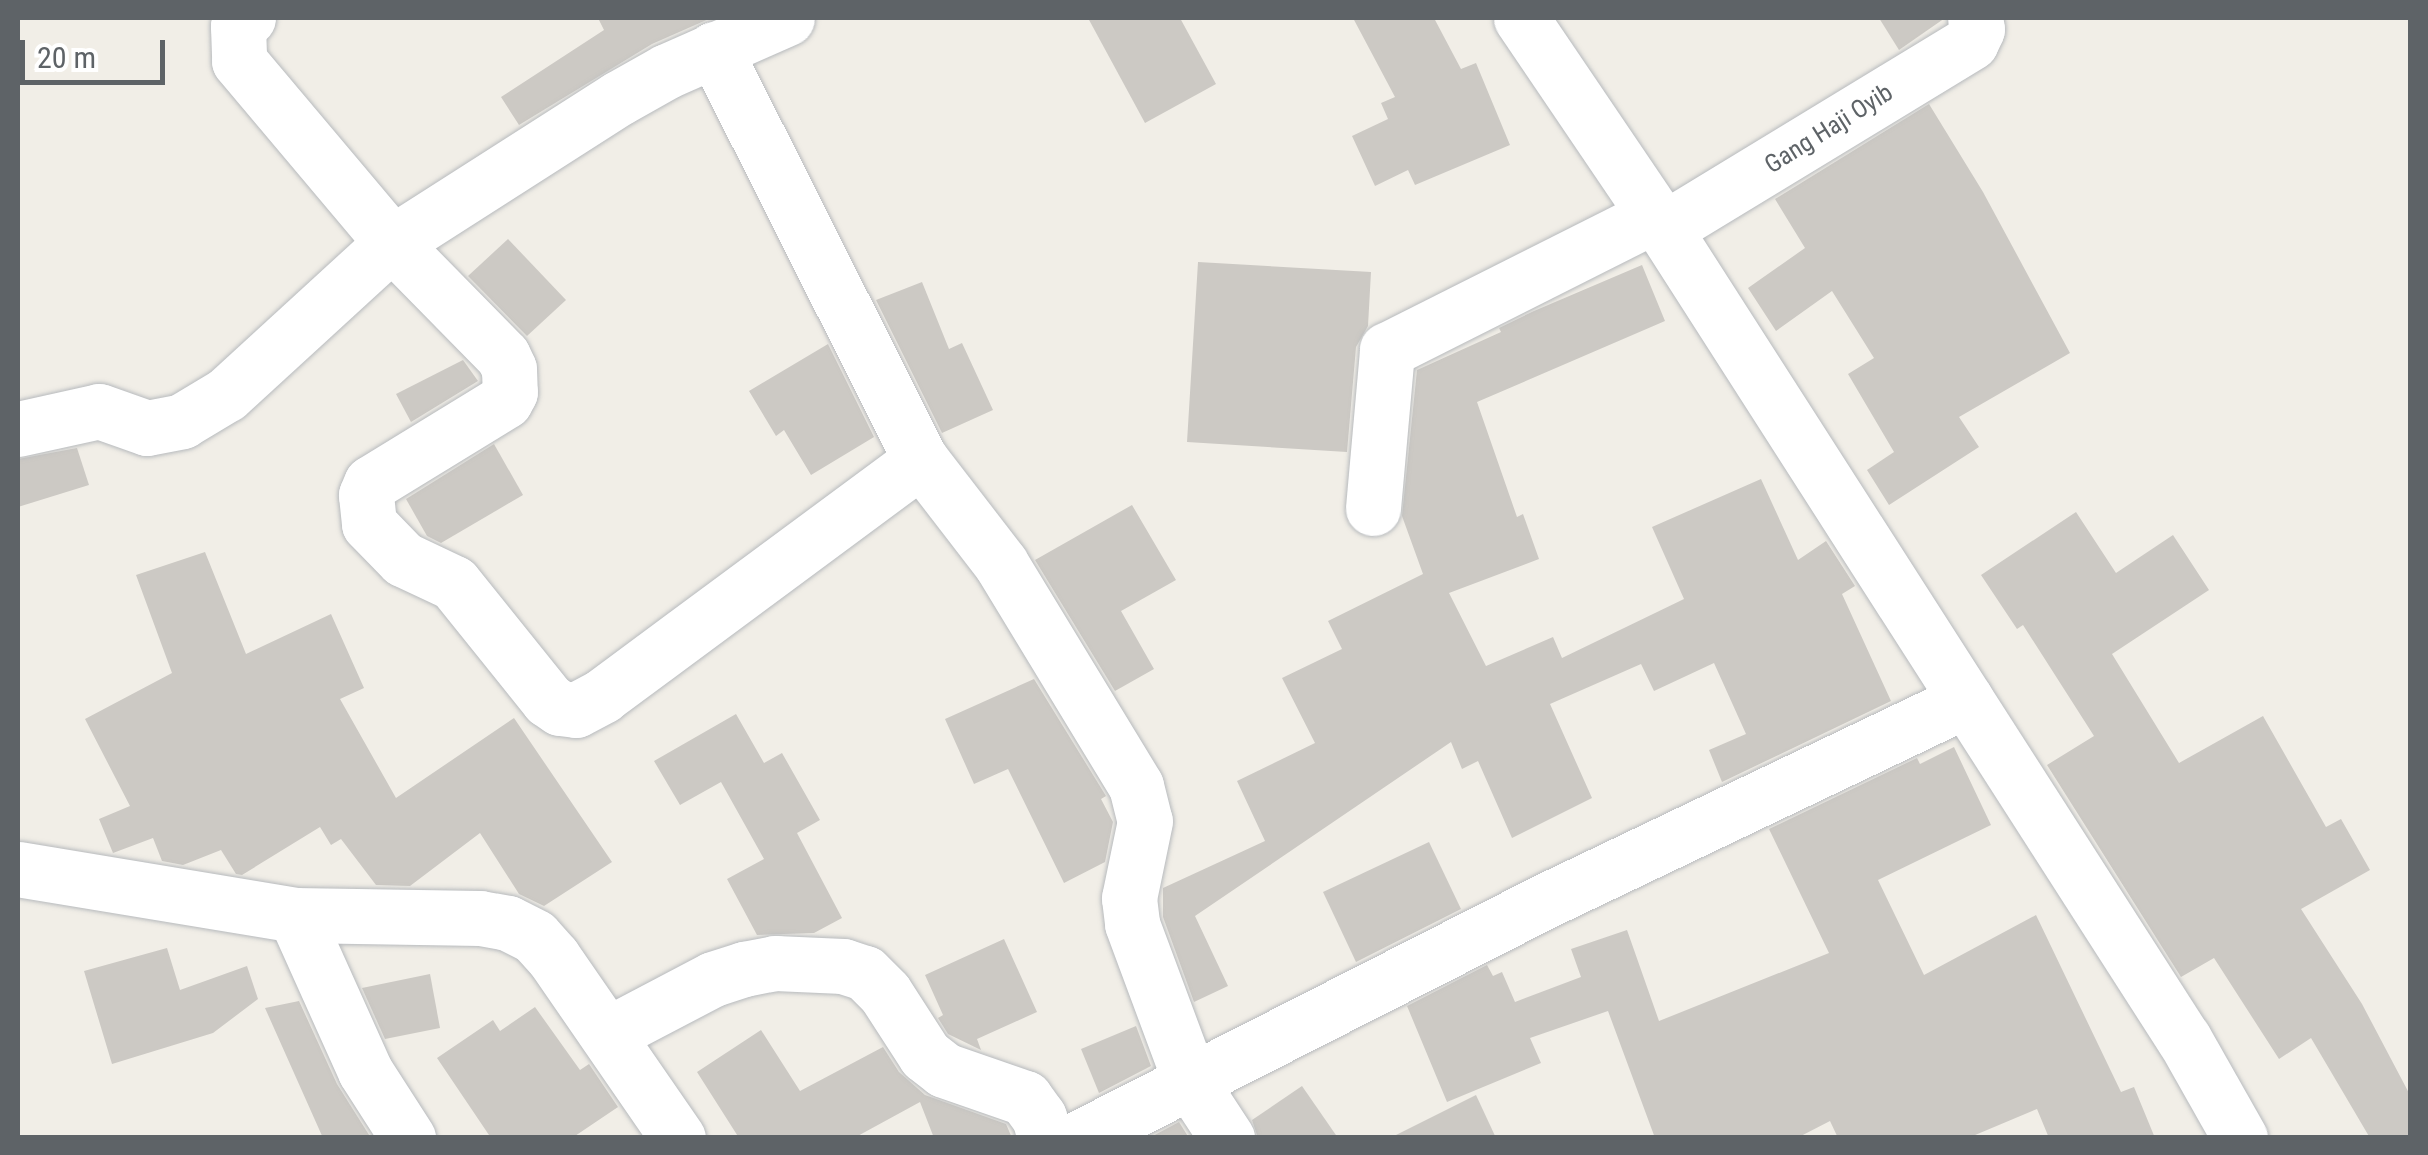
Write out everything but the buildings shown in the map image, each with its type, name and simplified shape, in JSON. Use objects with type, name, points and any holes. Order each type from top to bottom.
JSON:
[{"type":"street","points":[[248,18],[238,26],[239,60],[392,242],[503,356],[511,384],[505,401],[371,483],[366,495],[369,524],[402,558],[454,583],[548,700],[560,708],[576,710],[602,696],[920,460]]},
{"type":"street","points":[[18,429],[99,411],[147,428],[182,421],[227,394],[392,242],[619,98],[714,49],[787,18]]},
{"type":"street","points":[[1521,18],[1659,223],[2184,1039],[2240,1138]]},
{"type":"street","name":"Gang Haji Oyib","points":[[1372,508],[1386,350],[1659,223],[1972,42],[1976,18]]},
{"type":"street","points":[[714,49],[920,460],[1002,564],[1136,786],[1144,821],[1130,912],[1191,1083],[1227,1138]]},
{"type":"street","points":[[1078,1138],[1547,900],[1966,700]]},
{"type":"street","points":[[18,869],[295,915],[480,918],[508,924],[536,937],[610,1033],[678,1138]]},
{"type":"street","points":[[295,915],[366,1070],[408,1138]]},
{"type":"street","points":[[610,1033],[713,979],[744,969],[774,963],[843,966],[865,973],[885,993],[926,1055],[944,1070],[1025,1098],[1045,1138]]}]
